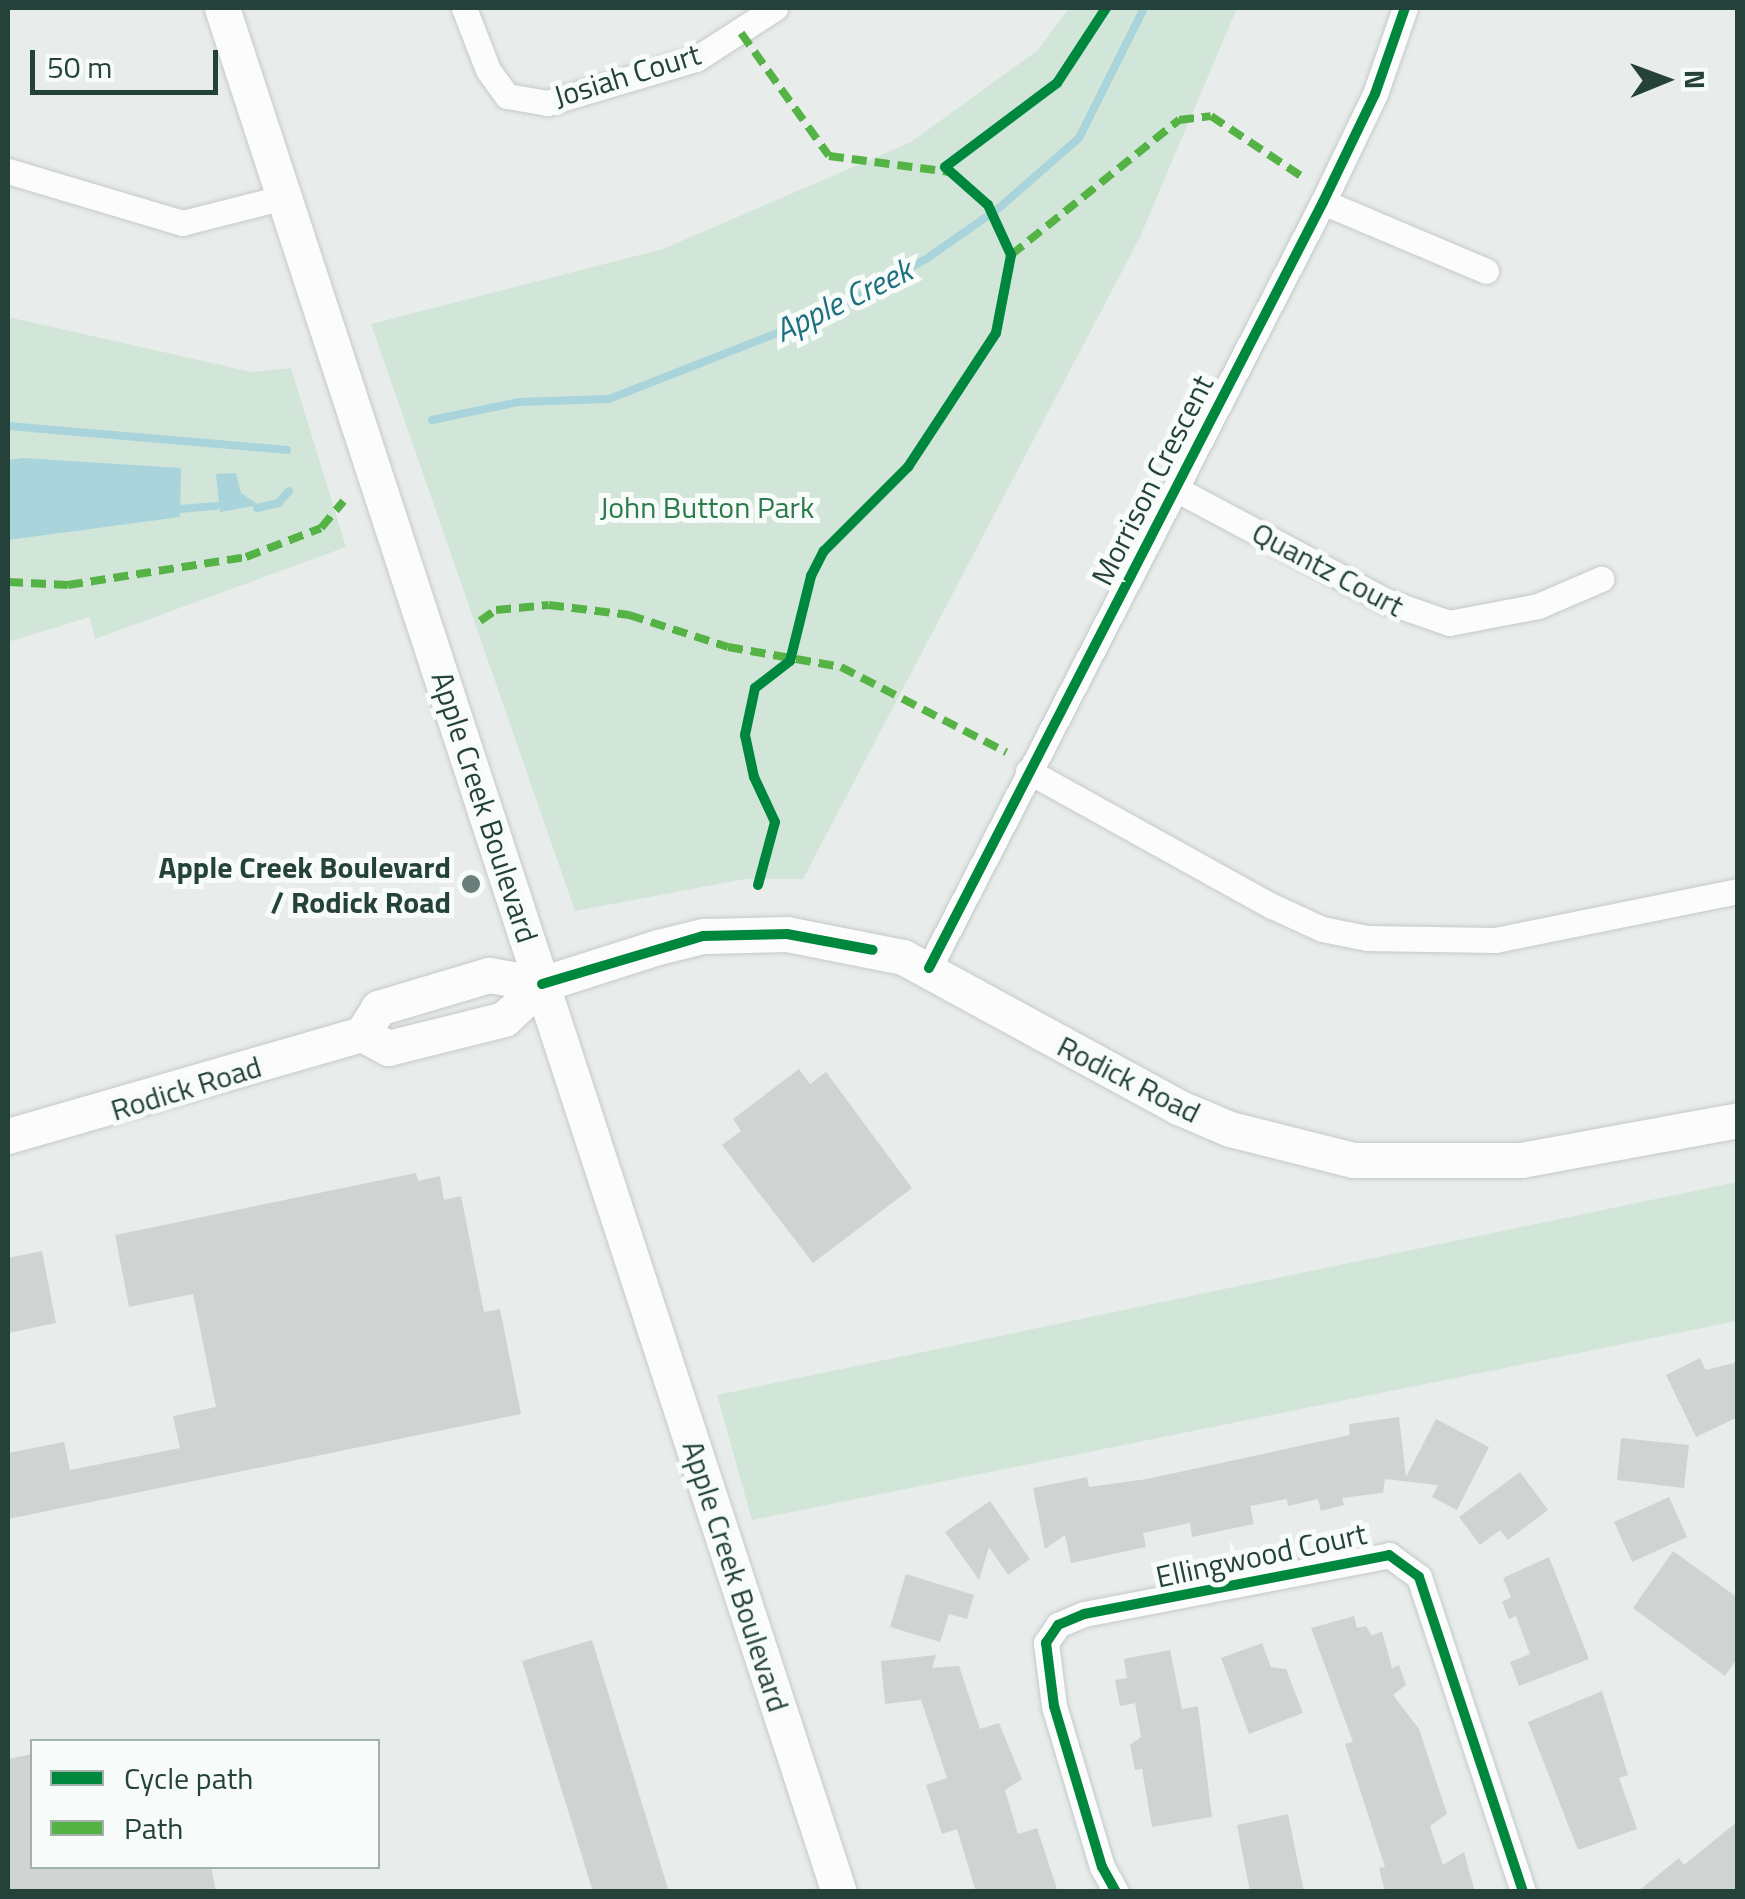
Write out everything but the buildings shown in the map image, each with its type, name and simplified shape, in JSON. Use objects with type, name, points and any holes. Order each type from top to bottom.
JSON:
[{"type":"main road","name":"Apple Creek Boulevard","points":[[222,8],[839,1892]]},
{"type":"main road","name":"Rodick Road","points":[[8,1136],[362,1034],[378,1008],[489,975],[542,984],[702,936],[825,939],[929,968],[1178,1107],[1230,1130],[1353,1160],[1521,1160],[1738,1120]]},
{"type":"street","name":"Josiah Court","points":[[464,8],[488,70],[506,96],[547,103],[696,59],[774,8]]},
{"type":"street","name":"Morrison Crescent","points":[[929,968],[1324,202],[1374,94],[1405,8]]},
{"type":"street","points":[[8,171],[182,222],[285,197]]},
{"type":"street","points":[[1324,202],[1486,271]]},
{"type":"street","name":"Quantz Court","points":[[1176,489],[1386,601],[1449,623],[1538,606],[1601,579]]},
{"type":"street","points":[[1028,772],[1272,906],[1322,929],[1368,938],[1495,940],[1738,891]]},
{"type":"street","name":"Ellingwood Court","points":[[1116,1892],[1102,1867],[1054,1706],[1046,1643],[1058,1624],[1084,1614],[1389,1555],[1419,1577],[1523,1892]]},
{"type":"green space","name":"John Button Park","points":[[1069,8],[1237,8],[1140,237],[803,879],[745,879],[575,911],[371,324],[663,249],[911,142],[1038,50]]},
{"type":"green space","points":[[8,317],[252,372],[291,368],[346,547],[95,639],[90,617],[8,642]]},
{"type":"green space","points":[[1737,1182],[1737,1321],[752,1520],[717,1395]]},
{"type":"water","points":[[8,460],[181,468],[180,517],[8,540]]},
{"type":"water","points":[[236,473],[241,493],[259,505],[220,512],[216,474]]},
{"type":"waterway","name":"Apple Creek","points":[[432,420],[519,402],[609,399],[826,314],[926,259],[999,208],[1079,138],[1144,8]]},
{"type":"waterway","name":"Apple Creek","points":[[8,426],[287,450]]},
{"type":"waterway","name":"Apple Creek","points":[[257,508],[278,503],[289,491]]},
{"type":"waterway","name":"Apple Creek","points":[[180,509],[216,506]]},
{"type":"marked path","points":[[741,33],[829,156],[950,172]]},
{"type":"marked path","points":[[1011,255],[1179,120],[1211,116],[1304,178]]},
{"type":"marked path","points":[[8,582],[68,585],[246,557],[321,528],[344,501]]},
{"type":"marked path","points":[[480,621],[496,610],[549,605],[629,615],[728,647],[841,667],[1006,752]]},
{"type":"cycle path","points":[[758,885],[775,822],[754,777],[745,735],[755,688],[790,661],[811,576],[824,551],[908,467],[996,333],[1011,255],[988,205],[945,167],[1057,83],[1106,8]]},
{"type":"cycle path","points":[[929,968],[1323,202],[1375,94],[1405,8]]},
{"type":"cycle path","points":[[542,984],[703,936],[787,934],[873,950]]},
{"type":"cycle path","points":[[1116,1892],[1102,1867],[1054,1706],[1046,1643],[1058,1625],[1084,1614],[1389,1555],[1419,1577],[1523,1892]]},
{"type":"place","name":"Apple Creek Boulevard / Rodick Road","points":[[471,884]]}]
